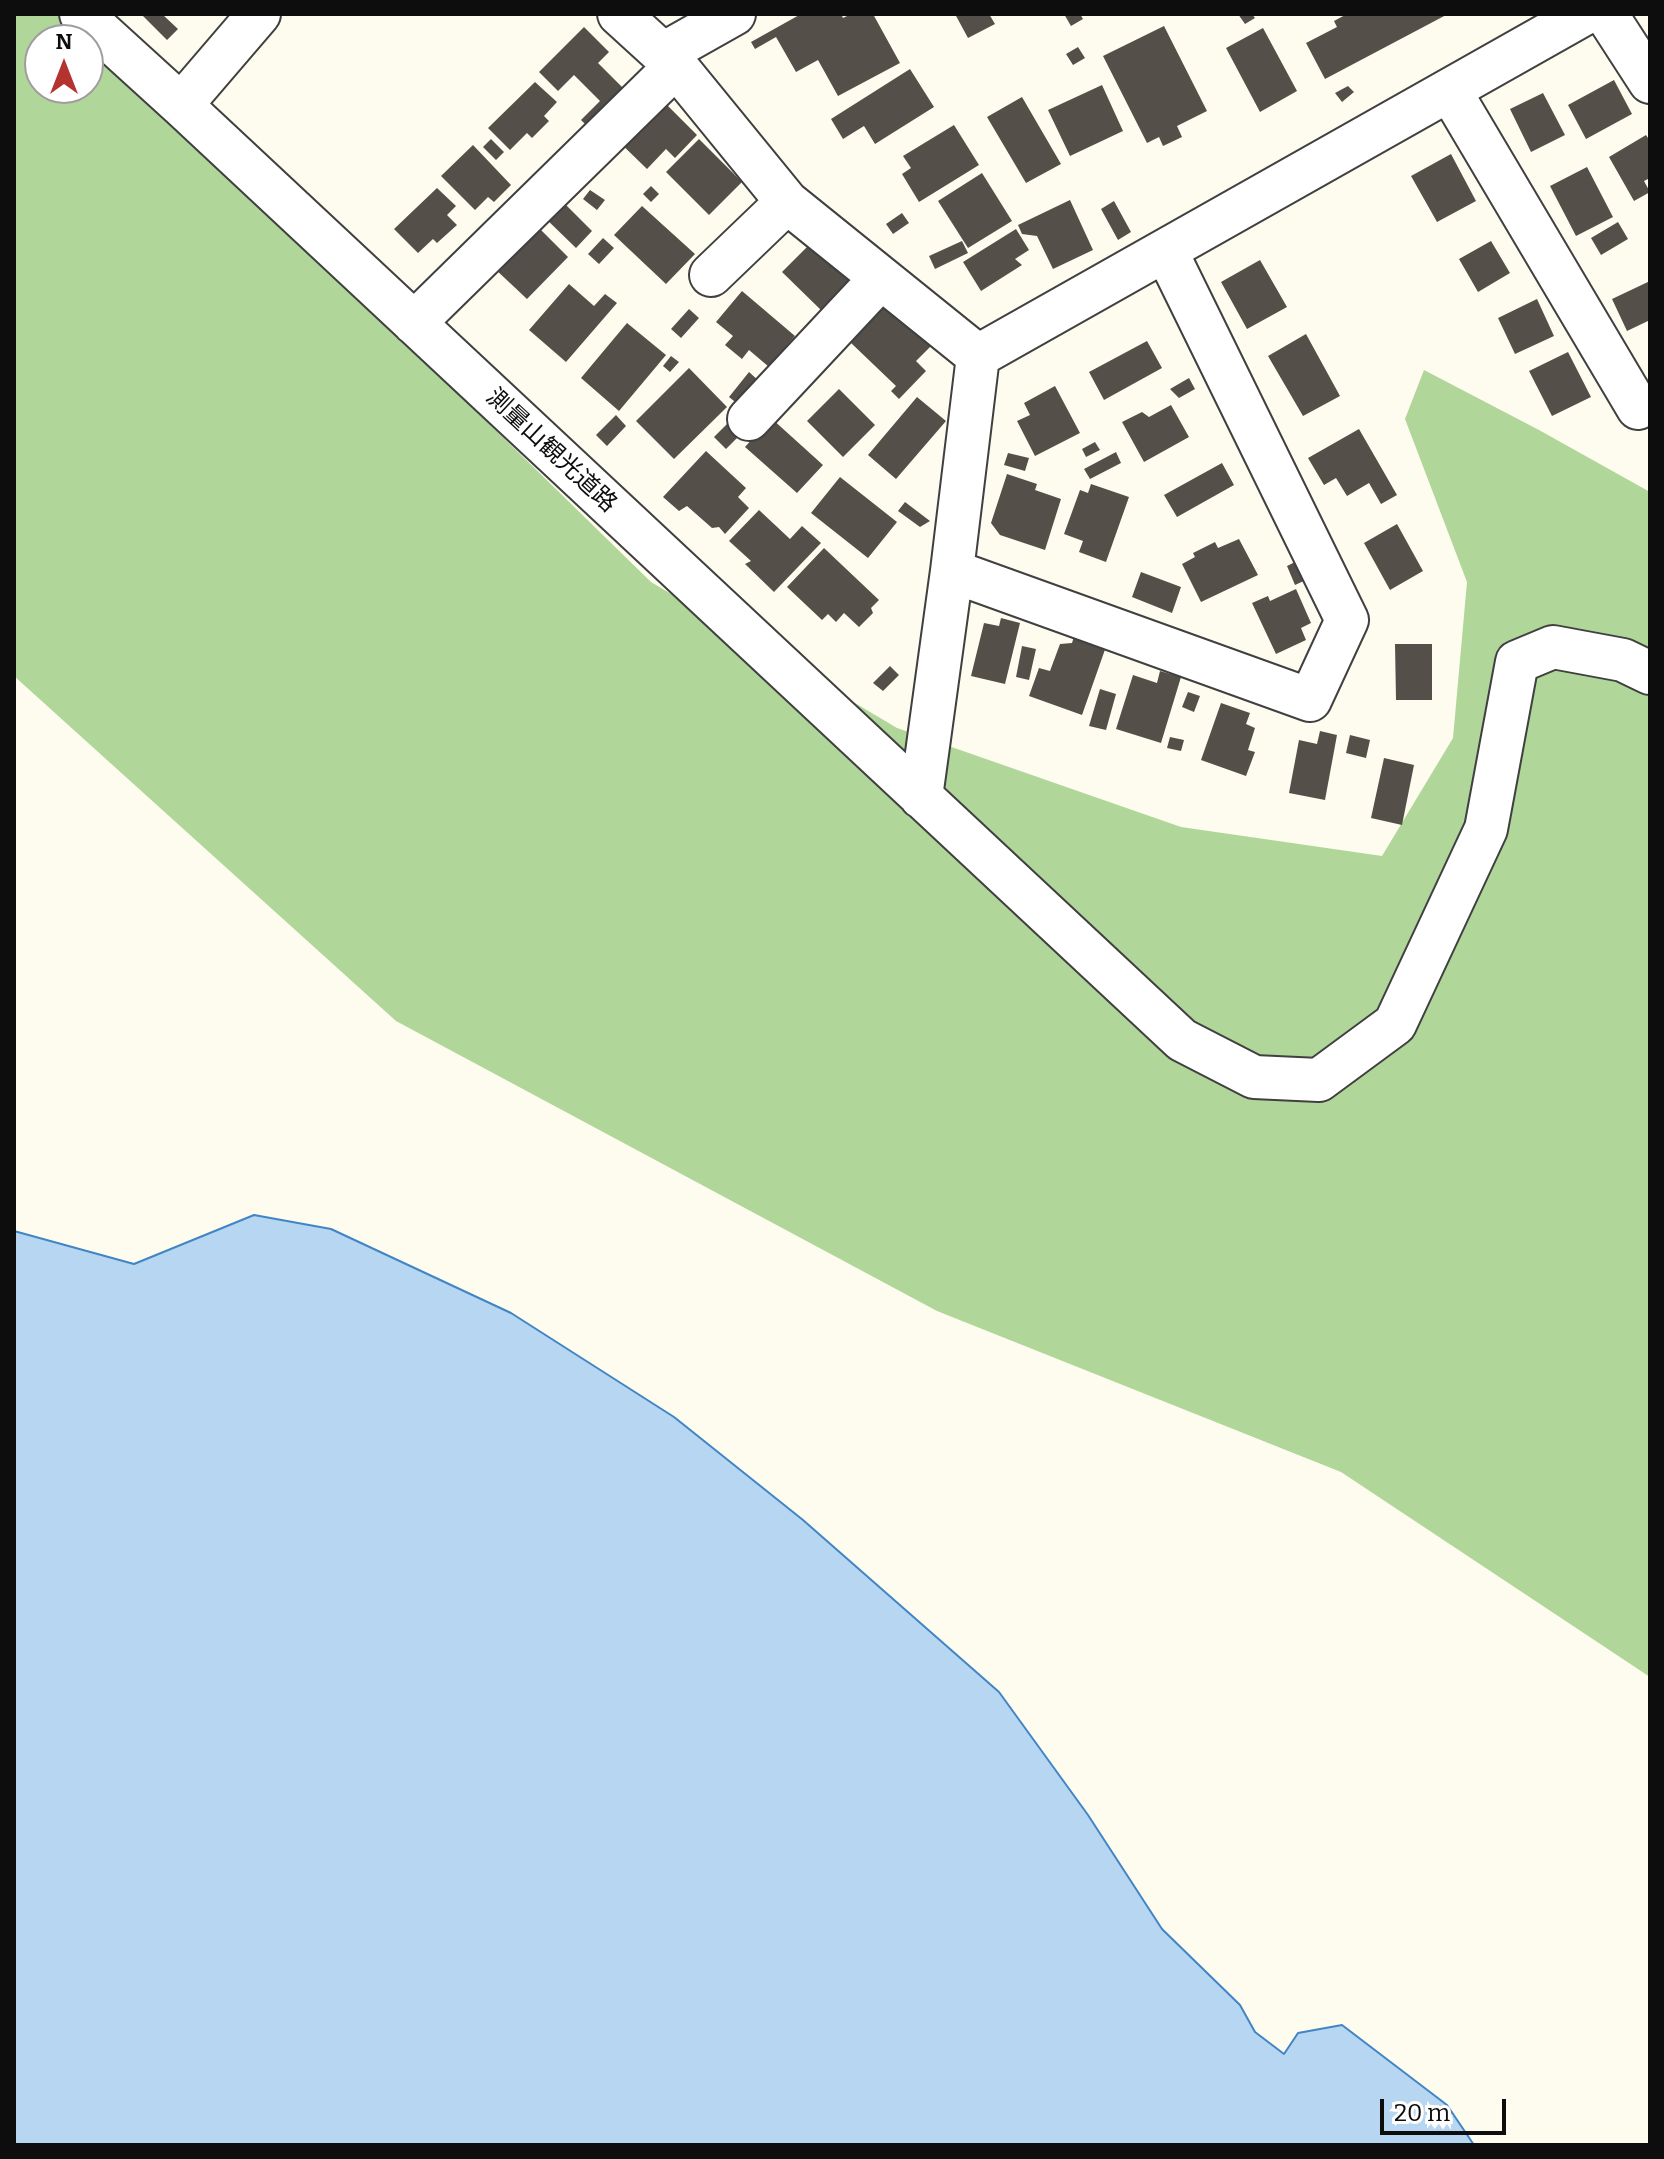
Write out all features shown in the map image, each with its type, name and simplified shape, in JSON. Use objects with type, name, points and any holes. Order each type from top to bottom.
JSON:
[{"type":"street","name":"測量山観光道路","points":[[81,14],[1182,1040],[1254,1077],[1319,1080],[1395,1024],[1486,829],[1517,662],[1553,647],[1623,660],[1650,673]]},
{"type":"street","points":[[181,105],[259,14]]},
{"type":"street","points":[[619,14],[669,60],[787,202],[978,356]]},
{"type":"street","points":[[414,323],[669,60],[734,14]]},
{"type":"street","points":[[978,356],[1584,14]]},
{"type":"street","points":[[1606,14],[1650,82]]},
{"type":"street","points":[[1450,91],[1638,408]]},
{"type":"street","points":[[711,275],[787,202]]},
{"type":"street","points":[[952,571],[1310,700],[1347,620],[1166,251]]},
{"type":"street","points":[[749,419],[881,278]]},
{"type":"street","points":[[921,797],[978,356]]},
{"type":"green space","points":[[14,14],[70,14],[80,24],[24,24],[24,104],[104,104],[104,47],[651,582],[897,728],[1181,827],[1382,856],[1453,738],[1467,582],[1405,419],[1424,370],[1650,492],[1650,1677],[1341,1472],[937,1311],[396,1021],[14,676]]},
{"type":"water","points":[[254,1215],[331,1229],[511,1313],[674,1417],[803,1520],[999,1692],[1088,1815],[1162,1929],[1240,2005],[1255,2032],[1284,2054],[1298,2033],[1342,2025],[1447,2105],[1474,2145],[14,2145],[14,1231],[134,1264]]},
{"type":"building","points":[[141,14],[162,14],[178,29],[167,40]]},
{"type":"building","points":[[801,14],[841,14],[843,18],[851,14],[873,14],[900,63],[838,96],[818,60],[796,72],[776,37],[755,49],[751,42]]},
{"type":"building","points":[[955,14],[989,14],[995,24],[968,38]]},
{"type":"building","points":[[1064,14],[1080,14],[1083,19],[1071,26]]},
{"type":"building","points":[[1238,14],[1252,14],[1255,18],[1245,24]]},
{"type":"building","points":[[1347,14],[1448,14],[1325,79],[1306,43],[1337,27],[1334,21]]},
{"type":"building","points":[[1164,26],[1207,111],[1177,126],[1182,137],[1163,146],[1159,137],[1147,143],[1103,56]]},
{"type":"building","points":[[584,27],[609,52],[598,63],[626,91],[589,128],[581,120],[600,101],[574,75],[558,91],[539,72]]},
{"type":"building","points":[[1263,28],[1297,91],[1260,112],[1226,48]]},
{"type":"building","points":[[1078,47],[1085,58],[1073,65],[1066,54]]},
{"type":"building","points":[[910,69],[934,107],[875,144],[864,126],[843,139],[831,119]]},
{"type":"building","points":[[1614,80],[1632,114],[1586,139],[1568,105]]},
{"type":"building","points":[[535,82],[557,102],[544,116],[549,121],[532,138],[527,133],[510,150],[488,128]]},
{"type":"building","points":[[1102,85],[1123,131],[1070,156],[1048,110]]},
{"type":"building","points":[[1348,86],[1354,92],[1342,102],[1335,93]]},
{"type":"building","points":[[654,92],[697,135],[675,158],[666,149],[647,169],[612,135]]},
{"type":"building","points":[[1543,93],[1565,135],[1531,152],[1510,109]]},
{"type":"building","points":[[1022,97],[1061,164],[1026,183],[987,117]]},
{"type":"building","points":[[954,125],[979,165],[919,202],[902,174],[911,168],[903,156]]},
{"type":"building","points":[[1646,135],[1650,141],[1650,178],[1644,181],[1650,192],[1634,201],[1609,157]]},
{"type":"building","points":[[491,139],[504,152],[496,160],[483,147]]},
{"type":"building","points":[[699,139],[742,182],[709,215],[666,172]]},
{"type":"building","points":[[473,145],[511,185],[494,202],[488,197],[475,210],[441,176]]},
{"type":"building","points":[[1451,154],[1476,201],[1437,222],[1411,176]]},
{"type":"building","points":[[1587,167],[1613,217],[1576,236],[1550,186]]},
{"type":"building","points":[[982,173],[1012,221],[968,248],[938,201]]},
{"type":"building","points":[[651,186],[659,194],[651,202],[643,194]]},
{"type":"building","points":[[437,188],[456,206],[447,215],[457,225],[437,243],[433,239],[418,253],[394,229]]},
{"type":"building","points":[[590,190],[605,200],[597,210],[583,199]]},
{"type":"building","points":[[558,197],[592,231],[576,248],[541,214]]},
{"type":"building","points":[[1070,200],[1093,250],[1053,269],[1037,236],[1022,234],[1018,225]]},
{"type":"building","points":[[1114,201],[1131,232],[1118,240],[1101,209]]},
{"type":"building","points":[[642,206],[695,254],[666,284],[614,235]]},
{"type":"building","points":[[902,213],[909,223],[893,234],[886,224]]},
{"type":"building","points":[[1618,222],[1628,239],[1601,255],[1591,238]]},
{"type":"building","points":[[536,225],[568,257],[527,299],[494,268]]},
{"type":"building","points":[[1016,229],[1029,250],[1015,259],[1022,265],[981,291],[963,262]]},
{"type":"building","points":[[603,238],[614,248],[599,264],[588,254]]},
{"type":"building","points":[[815,239],[855,278],[823,312],[782,272]]},
{"type":"building","points":[[962,241],[968,253],[935,269],[929,256]]},
{"type":"building","points":[[1491,241],[1510,273],[1478,292],[1459,259]]},
{"type":"building","points":[[1260,260],[1287,307],[1247,329],[1221,282]]},
{"type":"building","points":[[1650,281],[1650,320],[1627,331],[1612,299]]},
{"type":"building","points":[[569,284],[594,306],[605,294],[617,303],[566,362],[529,330]]},
{"type":"building","points":[[742,291],[795,336],[769,367],[749,350],[742,359],[725,345],[733,336],[716,322]]},
{"type":"building","points":[[1537,299],[1554,336],[1515,354],[1498,318]]},
{"type":"building","points":[[887,303],[931,346],[916,361],[926,371],[899,399],[891,391],[896,386],[850,342]]},
{"type":"building","points":[[689,309],[699,318],[681,338],[671,329]]},
{"type":"building","points":[[627,323],[666,355],[619,411],[581,378]]},
{"type":"building","points":[[1306,334],[1340,396],[1303,416],[1268,356]]},
{"type":"building","points":[[1147,341],[1162,368],[1104,400],[1089,372]]},
{"type":"building","points":[[1568,352],[1591,397],[1552,416],[1529,371]]},
{"type":"building","points":[[671,356],[679,362],[670,372],[663,366]]},
{"type":"building","points":[[689,368],[727,407],[674,459],[636,421]]},
{"type":"building","points":[[749,372],[759,381],[739,405],[729,397]]},
{"type":"building","points":[[1189,378],[1195,389],[1179,398],[1170,389]]},
{"type":"building","points":[[1055,386],[1080,433],[1035,456],[1017,421],[1030,415],[1024,403]]},
{"type":"building","points":[[839,389],[875,425],[843,457],[807,421]]},
{"type":"building","points":[[917,397],[946,421],[896,479],[868,455]]},
{"type":"building","points":[[1171,405],[1189,437],[1144,462],[1122,422],[1142,412],[1149,417]]},
{"type":"building","points":[[616,415],[626,426],[607,446],[596,435]]},
{"type":"building","points":[[771,418],[823,465],[797,493],[745,447]]},
{"type":"building","points":[[730,421],[742,433],[726,449],[714,437]]},
{"type":"building","points":[[1359,429],[1397,495],[1381,504],[1369,483],[1347,496],[1336,478],[1324,485],[1308,458]]},
{"type":"building","points":[[1095,442],[1100,450],[1086,457],[1082,449]]},
{"type":"building","points":[[706,451],[746,488],[738,497],[749,508],[725,534],[719,527],[712,528],[687,506],[679,511],[663,497]]},
{"type":"building","points":[[1116,452],[1121,463],[1090,479],[1084,469]]},
{"type":"building","points":[[1008,453],[1029,458],[1025,471],[1004,465]]},
{"type":"building","points":[[1222,463],[1234,485],[1177,517],[1164,495]]},
{"type":"building","points":[[1007,474],[1037,484],[1035,490],[1061,499],[1045,550],[1000,535],[991,523]]},
{"type":"building","points":[[840,477],[897,522],[868,558],[811,513]]},
{"type":"building","points":[[1091,484],[1129,497],[1106,562],[1079,552],[1083,541],[1064,534],[1080,490],[1088,493]]},
{"type":"building","points":[[905,502],[930,521],[920,527],[898,511]]},
{"type":"building","points":[[759,510],[790,539],[802,526],[821,543],[774,592],[745,564],[751,561],[729,541]]},
{"type":"building","points":[[1397,524],[1423,571],[1390,590],[1364,543]]},
{"type":"building","points":[[1239,539],[1258,575],[1201,602],[1182,564],[1195,557],[1193,553],[1215,542],[1218,548]]},
{"type":"building","points":[[824,548],[879,600],[871,608],[873,613],[859,627],[844,613],[836,622],[828,614],[822,620],[787,587]]},
{"type":"building","points":[[1299,560],[1308,579],[1295,585],[1287,566]]},
{"type":"building","points":[[1141,572],[1181,587],[1172,613],[1132,597]]},
{"type":"building","points":[[1296,589],[1311,623],[1301,628],[1306,640],[1276,654],[1252,603],[1268,596],[1270,601]]},
{"type":"building","points":[[1001,618],[1020,623],[1005,684],[971,676],[984,623],[999,626]]},
{"type":"building","points":[[1076,630],[1108,641],[1082,715],[1029,696],[1039,668],[1050,671],[1060,644],[1072,643]]},
{"type":"building","points":[[1395,644],[1432,644],[1432,700],[1396,700]]},
{"type":"building","points":[[1022,646],[1036,649],[1029,680],[1016,677]]},
{"type":"building","points":[[890,666],[899,675],[883,691],[873,683]]},
{"type":"building","points":[[1160,671],[1181,677],[1161,743],[1116,729],[1133,675],[1157,683]]},
{"type":"building","points":[[1100,689],[1116,694],[1106,730],[1089,726]]},
{"type":"building","points":[[1188,692],[1200,696],[1194,712],[1182,707]]},
{"type":"building","points":[[1221,703],[1250,713],[1246,724],[1255,728],[1248,750],[1255,752],[1246,776],[1201,760]]},
{"type":"building","points":[[1320,731],[1337,735],[1325,800],[1289,793],[1299,740],[1317,744]]},
{"type":"building","points":[[1350,735],[1370,740],[1366,758],[1346,753]]},
{"type":"building","points":[[1170,737],[1184,740],[1181,751],[1167,748]]},
{"type":"building","points":[[1384,758],[1414,765],[1402,825],[1371,818]]}]
